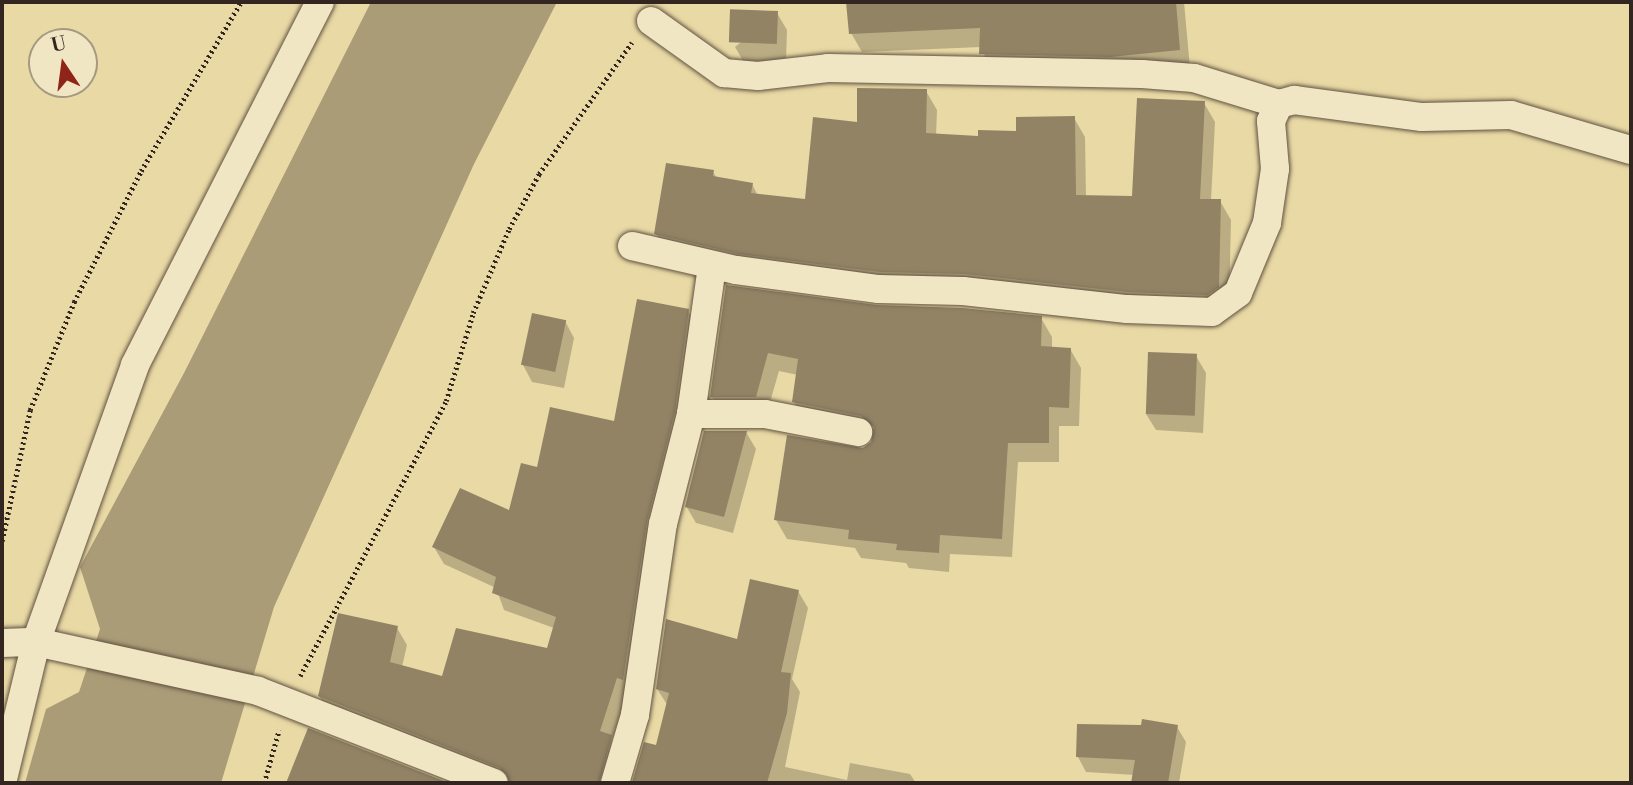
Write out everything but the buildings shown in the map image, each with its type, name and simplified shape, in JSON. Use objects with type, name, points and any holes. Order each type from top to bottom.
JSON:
[{"type":"street","points":[[2,783],[36,642],[135,365],[320,2]]},
{"type":"street","points":[[651,21],[724,73],[758,76],[828,68],[1142,74],[1195,78],[1279,104],[1294,100],[1422,117],[1511,115],[1631,150]]},
{"type":"street","points":[[632,246],[712,266],[879,289],[963,291],[1127,309],[1212,312],[1238,293],[1267,223],[1275,169],[1271,121],[1279,104]]},
{"type":"street","points":[[615,783],[635,715],[663,524],[691,414],[712,266]]},
{"type":"street","points":[[691,414],[765,414],[858,432]]},
{"type":"street","points":[[2,643],[36,642],[85,655],[258,691],[494,783]]},
{"type":"path","points":[[2,541],[30,410],[75,302],[141,172],[241,2]]},
{"type":"path","points":[[264,783],[288,702],[372,533],[446,401],[473,313],[509,229],[619,57],[651,21]]},
{"type":"shaded area","points":[[371,2],[557,2],[474,164],[274,607],[221,783],[25,783],[46,709],[79,692],[100,629],[80,567],[184,373]]}]
